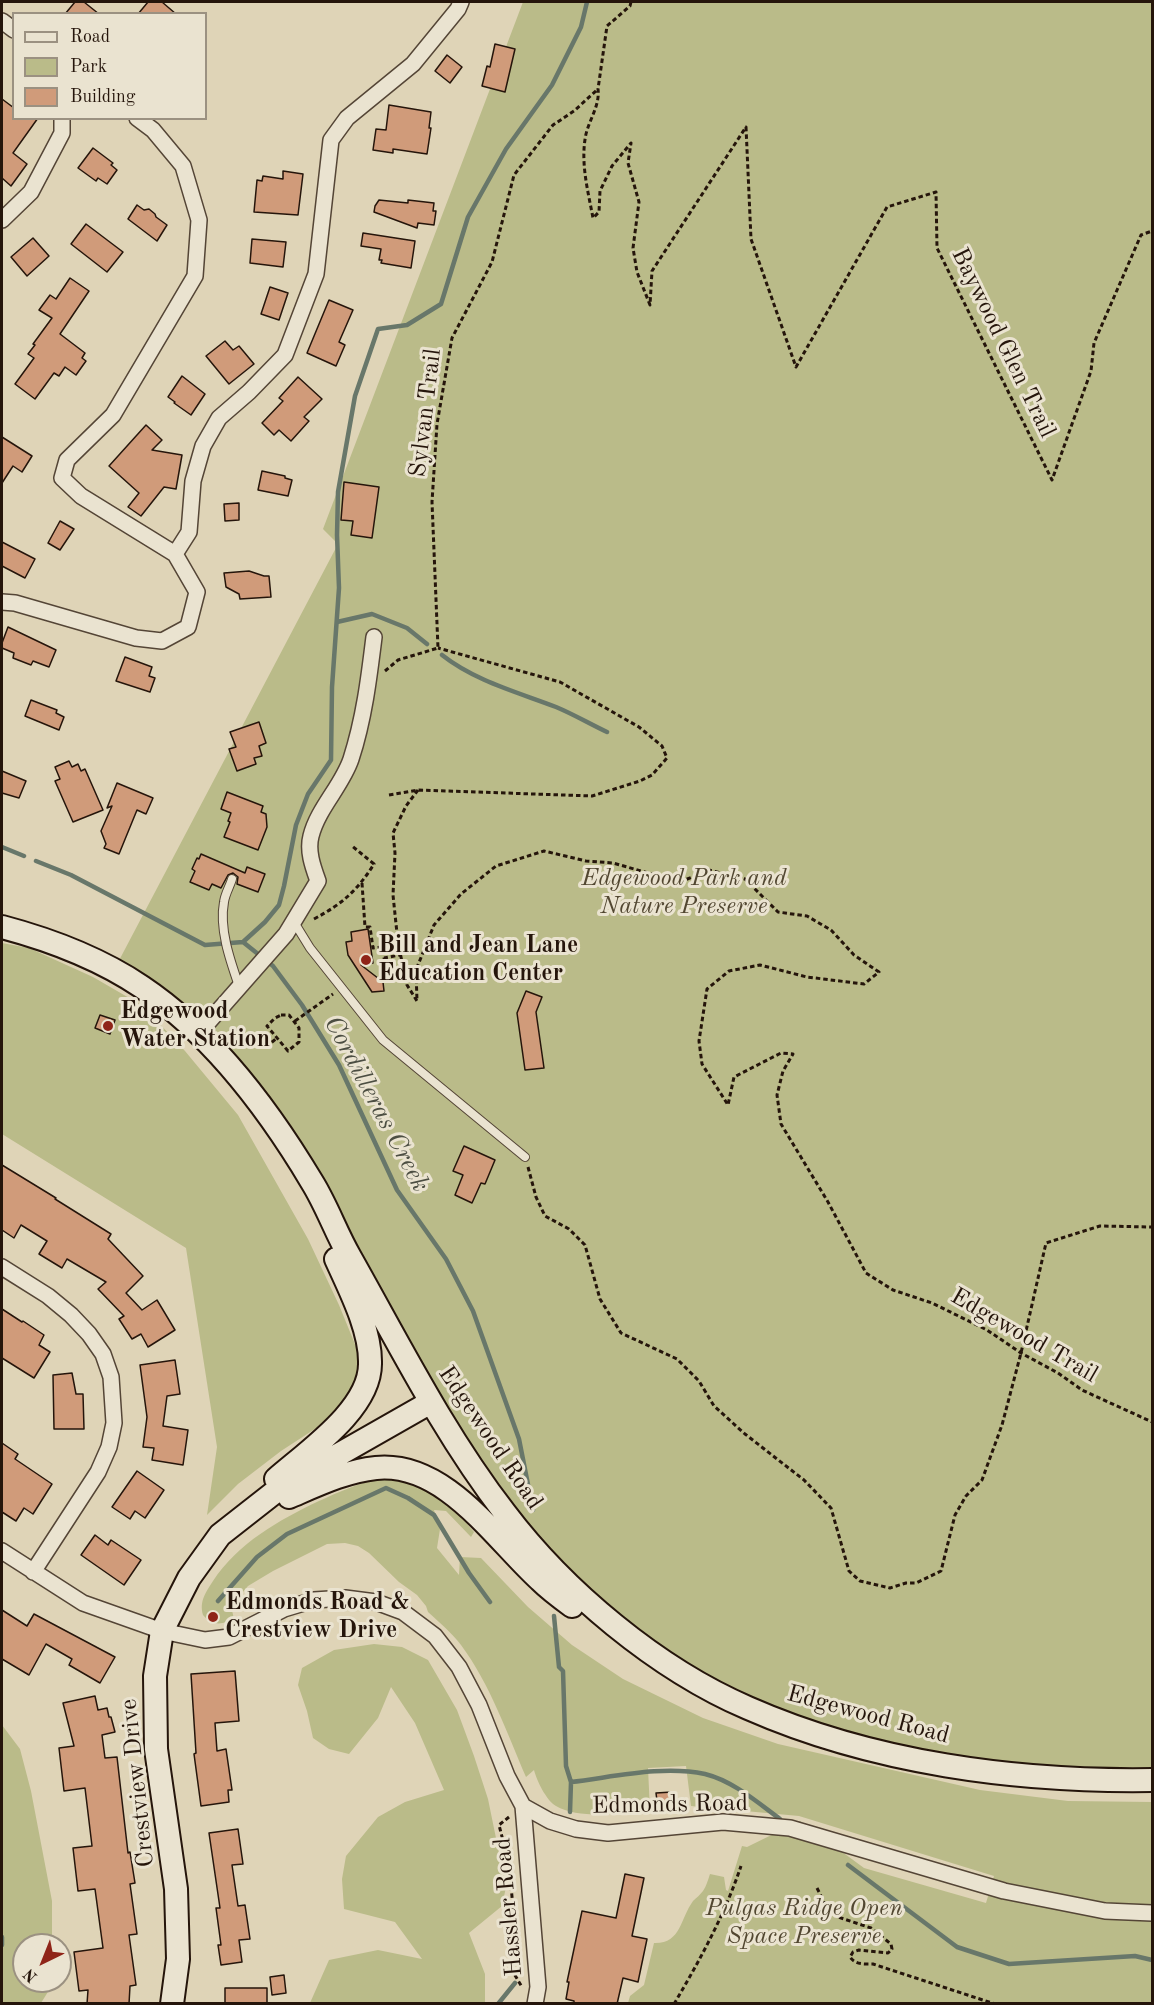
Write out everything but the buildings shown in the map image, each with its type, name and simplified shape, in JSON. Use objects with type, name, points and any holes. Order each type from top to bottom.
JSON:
[{"type":"main road","name":"Edgewood Road","points":[[2,927],[63,946],[114,970],[161,1002],[198,1034],[230,1067],[286,1140],[314,1185],[340,1239],[431,1402],[479,1479],[539,1554],[577,1592],[649,1653],[711,1690],[745,1707],[792,1725],[860,1746],[952,1766],[1023,1776],[1065,1780],[1152,1780]]},
{"type":"main road","points":[[220,1535],[273,1481],[348,1414],[364,1391],[371,1364],[364,1328],[347,1282],[260,1104]]},
{"type":"main road","name":"Crestview Drive","points":[[172,2004],[178,1959],[176,1889],[156,1749],[155,1676],[162,1632],[189,1578],[220,1535],[280,1488],[431,1402]]},
{"type":"main road","points":[[220,1535],[274,1504],[349,1474],[379,1468],[413,1472],[447,1489],[539,1579],[585,1616],[612,1635],[649,1653]]},
{"type":"street","points":[[176,554],[189,532],[193,481],[203,446],[219,418],[249,392],[285,355],[316,274],[331,140],[347,118],[413,64],[458,9],[461,2]]},
{"type":"street","points":[[2,220],[31,192],[62,133],[62,120]]},
{"type":"street","points":[[2,602],[15,603],[136,638],[162,640],[188,627],[197,592],[176,554],[81,496],[62,478],[67,460],[113,415],[195,276],[199,220],[183,166],[153,130],[140,120]]},
{"type":"street","points":[[198,1034],[292,928],[318,881],[310,848],[311,837],[318,818],[344,776],[351,759],[363,712],[374,637]]},
{"type":"street","points":[[2,1267],[48,1296],[71,1315],[89,1334],[103,1354],[111,1377],[114,1423],[109,1447],[98,1472],[33,1572]]},
{"type":"street","points":[[2,1551],[83,1603],[162,1632],[206,1640],[229,1637],[284,1609],[314,1600],[345,1598],[376,1602],[403,1612],[435,1636],[459,1667],[479,1705],[507,1776],[524,1806]]},
{"type":"street","name":"Edmonds Road","points":[[524,1806],[550,1821],[576,1829],[608,1833],[732,1822],[790,1828],[1004,1890],[1105,1911],[1152,1913]]},
{"type":"street","name":"Hassler Road","points":[[524,1806],[538,1987],[535,2004]]},
{"type":"lane","points":[[232,879],[224,900],[223,925],[232,966],[242,983]]},
{"type":"lane","points":[[292,928],[383,1040],[525,1157]]},
{"type":"path","points":[[598,89],[607,26],[630,6],[631,2]]},
{"type":"path","name":"Baywood Glen Trail","points":[[598,89],[599,98],[586,135],[584,172],[593,218],[599,212],[600,191],[612,166],[631,143],[628,163],[639,202],[633,248],[637,272],[650,305],[652,271],[746,127],[751,239],[796,367],[887,207],[936,192],[937,248],[1052,480],[1091,371],[1094,343],[1141,235],[1152,231]]},
{"type":"path","name":"Sylvan Trail","points":[[438,648],[432,502],[437,424],[452,338],[492,262],[514,175],[553,125],[574,111],[598,89]]},
{"type":"path","points":[[382,675],[398,660],[438,648],[560,682],[639,727],[662,746],[667,758],[652,775],[640,781],[592,795],[418,790],[389,795]]},
{"type":"path","name":"Edgewood Trail","points":[[418,790],[406,806],[393,833],[395,853],[393,895],[400,955],[407,985],[417,1001],[416,970],[434,925],[461,894],[496,866],[544,851],[586,861],[613,862],[680,882],[709,870],[745,879],[778,912],[807,916],[831,930],[854,955],[879,972],[864,984],[807,977],[760,965],[729,971],[707,989],[699,1041],[702,1064],[728,1105],[734,1077],[781,1053],[794,1054],[783,1071],[777,1095],[781,1124],[828,1202],[866,1273],[893,1290],[932,1303],[987,1330],[1082,1390],[1152,1422]]},
{"type":"path","points":[[292,928],[333,908],[362,883],[374,864],[352,846]]},
{"type":"path","points":[[362,883],[365,927],[370,927],[373,948],[382,947],[384,957],[400,955]]},
{"type":"path","points":[[295,1021],[332,994]]},
{"type":"path","points":[[281,1015],[289,1015],[295,1021],[299,1028],[299,1042],[288,1051],[267,1026],[281,1015]]},
{"type":"path","points":[[266,1047],[277,1038]]},
{"type":"path","points":[[525,1157],[536,1197],[545,1216],[569,1229],[585,1245],[600,1299],[621,1333],[677,1359],[699,1381],[714,1406],[745,1434],[804,1480],[831,1508],[849,1571],[860,1581],[890,1588],[906,1582],[916,1583],[941,1571],[956,1515],[966,1496],[982,1480],[998,1436],[1021,1353],[1046,1243],[1100,1226],[1152,1227]]},
{"type":"path","points":[[520,1983],[513,1972],[516,1940],[509,1864],[499,1825],[524,1806]]},
{"type":"path","points":[[674,2004],[692,1975],[734,1886],[741,1866]]},
{"type":"path","points":[[818,1888],[826,1906],[838,1917],[876,1931],[891,1944],[892,1949],[888,1953],[859,1950],[853,1952],[850,1957],[852,1960],[860,1964],[873,1964],[995,2004]]},
{"type":"green space","name":"Edgewood Park and Nature Preserve","points":[[523,2],[1152,2],[1152,1780],[902,1755],[680,1671],[507,1516],[260,1104],[114,970],[338,544],[323,529]]},
{"type":"green space","points":[[2,943],[29,948],[93,977],[143,1006],[185,1051],[238,1115],[308,1239],[359,1354],[356,1376],[349,1397],[324,1423],[281,1451],[238,1484],[207,1515],[217,1447],[186,1248],[2,1134]]},
{"type":"green space","name":"Pulgas Ridge Open Space Preserve","points":[[380,1479],[410,1483],[433,1494],[454,1510],[474,1532],[471,1537],[446,1511],[434,1510],[440,1529],[437,1548],[459,1575],[460,1557],[481,1558],[528,1607],[572,1645],[623,1679],[703,1718],[778,1744],[980,1790],[1068,1801],[1152,1802],[1152,2003],[628,2003],[630,1996],[644,1985],[654,1943],[663,1942],[675,1935],[693,1901],[704,1889],[710,1874],[724,1877],[728,1891],[742,1846],[747,1847],[800,1821],[864,1868],[986,1903],[994,1876],[799,1816],[691,1806],[686,1766],[648,1768],[650,1811],[589,1814],[577,1813],[556,1806],[542,1790],[534,1770],[526,1777],[489,1692],[461,1645],[428,1612],[417,1595],[358,1546],[345,1543],[327,1544],[248,1586],[231,1606],[234,1619],[214,1623],[206,1619],[202,1610],[208,1589],[223,1567],[247,1544],[304,1508],[349,1488]]},
{"type":"green space","points":[[374,1644],[402,1647],[428,1660],[457,1710],[488,1799],[506,1887],[502,1906],[469,1933],[485,1974],[485,2003],[310,2003],[329,1960],[378,1950],[422,1959],[395,1922],[344,1909],[342,1879],[346,1856],[378,1817],[405,1802],[444,1790],[415,1723],[391,1687],[378,1718],[349,1754],[329,1749],[313,1738],[298,1685],[302,1668],[334,1650]]},
{"type":"green space","points":[[2,1725],[20,1749],[31,1791],[52,1901],[52,1933],[12,1933],[12,1993],[47,1993],[41,2003],[2,2003]]},
{"type":"waterway","points":[[243,942],[265,922],[279,905],[296,825],[308,794],[331,760],[332,687],[339,588],[338,492],[355,396],[378,329],[407,325],[441,304],[468,217],[506,149],[552,85],[581,27],[587,2]]},
{"type":"waterway","points":[[337,622],[372,614],[407,628],[427,644]]},
{"type":"waterway","points":[[442,655],[482,679],[556,707],[607,732]]},
{"type":"waterway","name":"Cordilleras Creek","points":[[2,847],[24,856]]},
{"type":"waterway","name":"Cordilleras Creek","points":[[36,861],[71,875],[205,945],[243,942],[273,966],[302,1005],[339,1065],[397,1190],[446,1259],[473,1311],[519,1439],[533,1510]]},
{"type":"waterway","points":[[218,1601],[257,1557],[287,1534],[386,1488],[408,1498],[434,1515],[469,1573],[490,1602]]},
{"type":"waterway","name":"Cordilleras Creek","points":[[554,1616],[559,1667],[563,1671],[566,1766],[571,1782],[570,1812]]},
{"type":"waterway","name":"Cordilleras Creek","points":[[571,1782],[655,1771],[705,1774],[735,1787],[780,1819]]},
{"type":"waterway","name":"Cordilleras Creek","points":[[848,1865],[957,1947],[1009,1964],[1135,1956],[1152,1960]]},
{"type":"waterway","points":[[2,1937],[2,1945]]},
{"type":"waterway","points":[[498,2004],[515,1983]]},
{"type":"place","name":"Bill and Jean Lane Education Center","points":[[366,960]]},
{"type":"place","name":"Edgewood Water Station","points":[[108,1026]]},
{"type":"place","name":"Edmonds Road & Crestview Drive","points":[[213,1617]]}]
